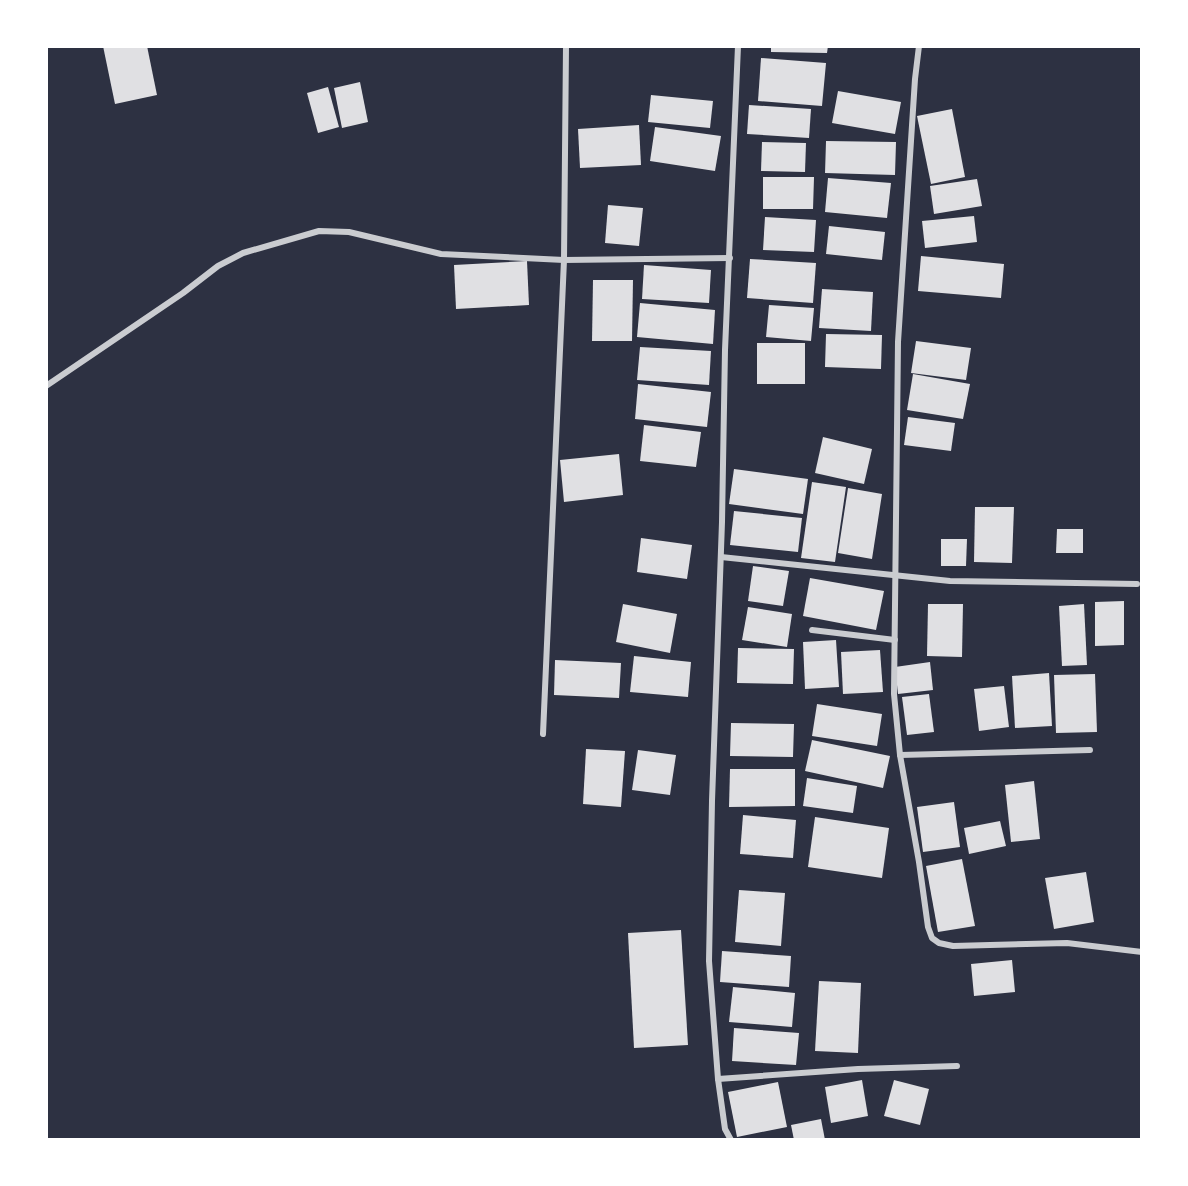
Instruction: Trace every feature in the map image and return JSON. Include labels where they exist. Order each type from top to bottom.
[{"type":"street","points":[[543,734],[564,260],[566,46]]},
{"type":"street","points":[[730,1140],[725,1129],[718,1079],[709,961],[725,350],[738,46]]},
{"type":"street","points":[[919,46],[898,342],[894,693],[900,755],[928,927],[932,938],[939,943],[953,946],[1067,943],[1142,952]]},
{"type":"street","points":[[46,386],[174,300],[218,266],[243,254],[319,231],[349,232],[441,254],[564,260],[730,258]]},
{"type":"street","points":[[721,557],[950,581],[1137,584]]},
{"type":"street","points":[[812,630],[895,640]]},
{"type":"street","points":[[900,755],[1090,750]]},
{"type":"street","points":[[718,1079],[858,1069],[957,1066]]},
{"type":"building","points":[[103,46],[147,46],[157,95],[115,104]]},
{"type":"building","points":[[771,46],[828,46],[827,53],[771,52]]},
{"type":"building","points":[[761,58],[826,63],[822,106],[758,101]]},
{"type":"building","points":[[360,82],[368,122],[342,128],[334,88]]},
{"type":"building","points":[[328,87],[339,127],[318,133],[307,93]]},
{"type":"building","points":[[838,91],[901,102],[895,134],[832,123]]},
{"type":"building","points":[[651,95],[713,101],[710,128],[648,122]]},
{"type":"building","points":[[749,105],[811,109],[809,138],[747,134]]},
{"type":"building","points":[[952,109],[965,177],[931,184],[917,116]]},
{"type":"building","points":[[639,125],[641,165],[580,168],[578,129]]},
{"type":"building","points":[[655,127],[721,136],[715,171],[650,161]]},
{"type":"building","points":[[826,141],[896,142],[895,175],[825,173]]},
{"type":"building","points":[[762,142],[806,143],[805,172],[761,171]]},
{"type":"building","points":[[763,177],[814,177],[813,209],[763,209]]},
{"type":"building","points":[[828,178],[891,183],[887,218],[825,212]]},
{"type":"building","points":[[977,179],[982,206],[934,214],[930,186]]},
{"type":"building","points":[[608,205],[643,208],[639,246],[605,243]]},
{"type":"building","points":[[974,216],[977,242],[925,248],[922,221]]},
{"type":"building","points":[[765,217],[816,220],[814,252],[763,250]]},
{"type":"building","points":[[829,226],[885,232],[882,260],[826,254]]},
{"type":"building","points":[[921,256],[1004,264],[1001,298],[918,291]]},
{"type":"building","points":[[750,259],[816,263],[813,303],[747,298]]},
{"type":"building","points":[[527,261],[529,305],[456,309],[454,265]]},
{"type":"building","points":[[644,265],[711,270],[709,303],[642,299]]},
{"type":"building","points":[[593,280],[633,280],[632,341],[592,341]]},
{"type":"building","points":[[822,289],[873,292],[871,331],[819,328]]},
{"type":"building","points":[[640,303],[715,310],[713,344],[637,337]]},
{"type":"building","points":[[769,305],[814,308],[811,341],[766,337]]},
{"type":"building","points":[[826,334],[882,335],[881,369],[825,367]]},
{"type":"building","points":[[916,341],[971,348],[966,380],[911,373]]},
{"type":"building","points":[[757,343],[805,343],[805,384],[757,384]]},
{"type":"building","points":[[640,347],[711,351],[709,385],[637,380]]},
{"type":"building","points":[[913,374],[970,384],[963,419],[907,410]]},
{"type":"building","points":[[638,384],[711,392],[707,427],[635,419]]},
{"type":"building","points":[[908,417],[955,423],[951,451],[904,445]]},
{"type":"building","points":[[644,425],[701,432],[696,467],[640,461]]},
{"type":"building","points":[[823,437],[872,449],[864,484],[815,473]]},
{"type":"building","points":[[619,454],[623,495],[564,502],[560,460]]},
{"type":"building","points":[[734,469],[808,479],[803,514],[729,504]]},
{"type":"building","points":[[812,482],[846,487],[835,562],[801,558]]},
{"type":"building","points":[[848,488],[882,494],[872,559],[838,553]]},
{"type":"building","points":[[975,507],[1014,507],[1012,563],[974,562]]},
{"type":"building","points":[[734,511],[802,518],[798,552],[730,545]]},
{"type":"building","points":[[1057,529],[1083,529],[1083,553],[1056,553]]},
{"type":"building","points":[[641,538],[692,545],[687,579],[637,572]]},
{"type":"building","points":[[941,539],[967,539],[966,566],[941,566]]},
{"type":"building","points":[[753,566],[789,571],[783,606],[748,601]]},
{"type":"building","points":[[810,578],[884,591],[876,630],[803,616]]},
{"type":"building","points":[[1124,601],[1124,645],[1095,646],[1095,602]]},
{"type":"building","points":[[623,604],[677,614],[670,653],[616,642]]},
{"type":"building","points":[[928,604],[963,604],[962,657],[927,656]]},
{"type":"building","points":[[1084,604],[1087,665],[1062,666],[1059,606]]},
{"type":"building","points":[[748,607],[792,614],[787,647],[742,640]]},
{"type":"building","points":[[836,640],[839,687],[805,689],[803,642]]},
{"type":"building","points":[[738,648],[794,649],[793,684],[737,683]]},
{"type":"building","points":[[880,650],[883,692],[843,694],[841,652]]},
{"type":"building","points":[[634,656],[691,662],[688,697],[630,692]]},
{"type":"building","points":[[555,660],[621,663],[619,698],[554,695]]},
{"type":"building","points":[[930,662],[933,690],[898,694],[895,667]]},
{"type":"building","points":[[1049,673],[1052,726],[1015,728],[1012,676]]},
{"type":"building","points":[[1095,674],[1097,732],[1056,733],[1054,675]]},
{"type":"building","points":[[1004,686],[1009,727],[979,731],[974,689]]},
{"type":"building","points":[[929,694],[934,732],[907,735],[902,697]]},
{"type":"building","points":[[817,704],[882,714],[877,746],[812,736]]},
{"type":"building","points":[[731,723],[794,724],[793,757],[730,756]]},
{"type":"building","points":[[812,740],[890,756],[883,788],[805,771]]},
{"type":"building","points":[[586,749],[625,751],[621,807],[583,804]]},
{"type":"building","points":[[638,750],[676,755],[670,795],[632,790]]},
{"type":"building","points":[[730,769],[795,769],[795,806],[729,807]]},
{"type":"building","points":[[807,778],[857,786],[853,813],[803,806]]},
{"type":"building","points":[[1034,781],[1040,839],[1011,842],[1005,785]]},
{"type":"building","points":[[954,802],[960,847],[923,852],[917,807]]},
{"type":"building","points":[[743,815],[796,820],[793,858],[740,854]]},
{"type":"building","points":[[815,817],[889,828],[882,878],[808,867]]},
{"type":"building","points":[[1000,821],[1006,846],[969,854],[964,828]]},
{"type":"building","points":[[962,859],[975,926],[938,932],[926,866]]},
{"type":"building","points":[[1086,872],[1094,922],[1054,929],[1045,878]]},
{"type":"building","points":[[739,890],[785,893],[781,946],[735,942]]},
{"type":"building","points":[[681,930],[688,1045],[634,1048],[628,933]]},
{"type":"building","points":[[722,951],[791,956],[789,987],[720,982]]},
{"type":"building","points":[[1012,960],[1015,992],[974,996],[971,964]]},
{"type":"building","points":[[819,981],[861,983],[858,1053],[815,1051]]},
{"type":"building","points":[[733,987],[795,993],[792,1027],[729,1022]]},
{"type":"building","points":[[734,1028],[799,1033],[796,1065],[732,1061]]},
{"type":"building","points":[[862,1080],[868,1116],[831,1123],[825,1087]]},
{"type":"building","points":[[894,1080],[929,1089],[920,1125],[884,1116]]},
{"type":"building","points":[[778,1082],[787,1127],[737,1137],[728,1092]]},
{"type":"building","points":[[821,1119],[825,1140],[794,1140],[791,1125]]}]
